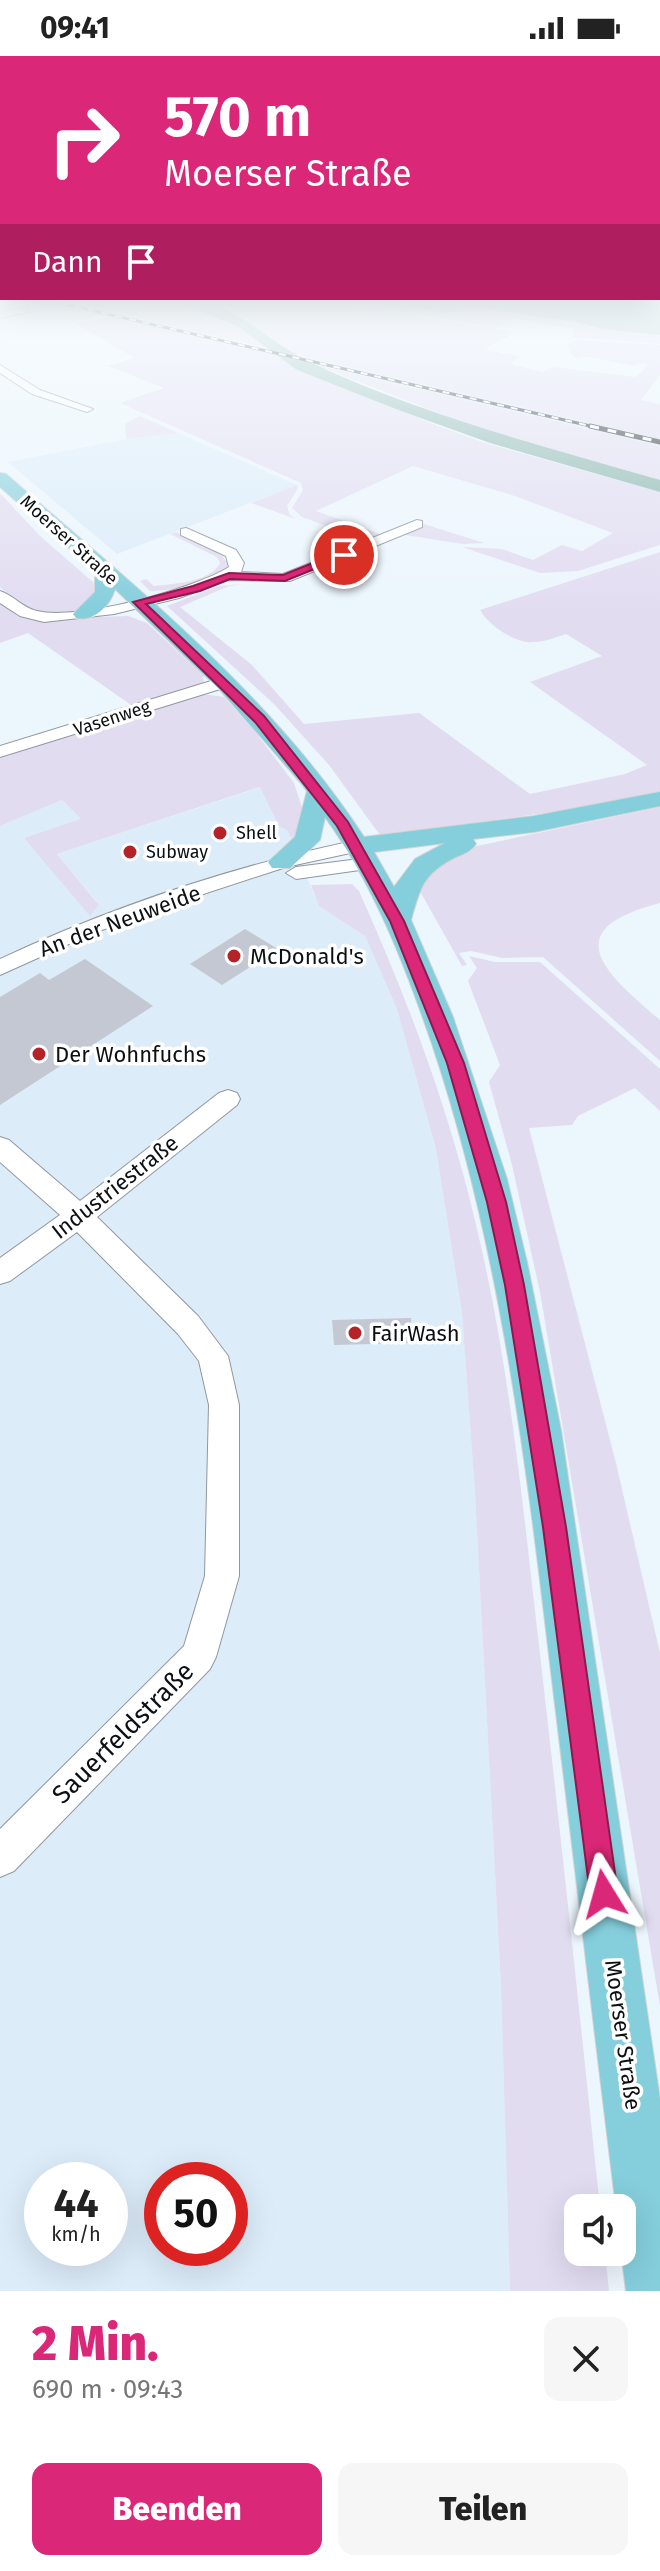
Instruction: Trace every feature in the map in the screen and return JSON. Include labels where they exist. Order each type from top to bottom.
[{"type":"main road","name":"Moerser Straße","points":[[0,478],[224,682],[260,719],[318,793],[362,855],[397,921],[430,997],[465,1092],[496,1202],[514,1285],[555,1527],[657,2291]]},
{"type":"main road","points":[[83,614],[104,598],[108,587],[104,572]]},
{"type":"main road","points":[[281,862],[307,840],[318,793]]},
{"type":"main road","points":[[362,855],[660,799]]},
{"type":"main road","points":[[397,921],[410,875],[425,861],[463,844],[534,824]]},
{"type":"main road","points":[[362,855],[463,844]]},
{"type":"street","points":[[73,404],[87,409]]},
{"type":"street","name":"Moerser Straße","points":[[0,595],[11,605],[31,615],[63,617],[83,614],[197,589],[229,576],[285,578],[417,524]]},
{"type":"street","points":[[186,532],[231,553],[237,563],[229,576]]},
{"type":"street","name":"Vasenweg","points":[[0,752],[224,682]]},
{"type":"street","name":"An der Neuweide","points":[[0,968],[83,929],[281,862],[362,855]]},
{"type":"street","name":"An der Neuweide","points":[[241,878],[362,855]]},
{"type":"street","name":"Industriestraße","points":[[0,1273],[79,1216],[228,1099]]},
{"type":"street","name":"Sauerfeldstraße","points":[[0,1147],[79,1216],[188,1325],[213,1356],[224,1405],[222,1576],[198,1657],[0,1857]]},
{"type":"shaded area","points":[[123,404],[384,404],[482,442],[660,492],[660,545],[578,571],[540,573],[462,547],[502,549],[533,560],[562,545],[582,551],[613,533],[515,496],[413,466],[316,511],[383,535],[368,541],[302,517],[292,508],[303,490],[301,483]]},
{"type":"shaded area","points":[[417,404],[483,404],[660,446],[660,481],[467,424]]},
{"type":"shaded area","points":[[483,404],[510,404],[660,439],[660,446]]},
{"type":"shaded area","points":[[510,404],[660,404],[660,439]]},
{"type":"shaded area","points":[[140,416],[178,433],[126,439],[125,424]]},
{"type":"shaded area","points":[[178,433],[297,485],[117,554],[8,462],[126,439]]},
{"type":"shaded area","points":[[297,485],[287,506],[290,515],[296,519],[251,503]]},
{"type":"shaded area","points":[[0,493],[40,536],[101,589],[86,608],[72,612],[39,612],[20,603],[0,587]]},
{"type":"shaded area","points":[[424,524],[484,543],[463,544],[399,534]]},
{"type":"shaded area","points":[[176,532],[219,552],[229,565],[215,577],[204,581],[181,588],[150,591],[140,581],[146,579],[154,586],[191,581],[209,574],[220,563],[217,557],[170,534]]},
{"type":"shaded area","points":[[660,552],[660,791],[606,804],[391,835],[380,835],[329,765],[275,705],[167,606],[219,586],[244,584],[229,586],[180,607],[252,665],[304,724],[419,713],[530,794],[625,774],[647,765],[530,682],[602,656],[566,634],[538,642],[511,637],[480,610]]},
{"type":"shaded area","points":[[0,602],[39,619],[128,616],[147,623],[203,675],[204,683],[200,689],[134,707],[28,633],[0,643]]},
{"type":"shaded area","points":[[203,694],[224,697],[294,783],[306,820],[303,832],[292,841],[287,830],[279,826],[260,787],[57,854],[99,905],[90,916],[24,838],[81,819],[62,800],[0,826],[0,758]]},
{"type":"shaded area","points":[[261,787],[287,830],[319,906],[365,936],[397,1009],[436,1149],[462,1313],[475,1493],[501,1987],[510,2291],[0,2291],[0,826],[62,800],[82,820],[24,838],[99,904],[57,854]]},
{"type":"shaded area","points":[[660,807],[660,903],[628,914],[608,926],[599,939],[600,954],[608,969],[660,1020],[660,1061],[543,957],[502,958],[471,951],[459,953],[467,965],[462,966],[416,884],[458,850]]},
{"type":"shaded area","points":[[352,884],[359,891],[394,973],[441,1099],[466,1185],[489,1283],[529,1554],[599,2194],[564,2194],[564,2266],[606,2266],[609,2291],[510,2291],[501,1987],[475,1493],[462,1313],[436,1149],[397,1009],[365,936],[319,906],[311,885]]},
{"type":"shaded area","points":[[469,956],[495,962],[540,962],[660,1069],[660,1111],[635,1088],[578,1116],[572,1125],[529,1128],[616,1463],[660,1653],[660,2006],[540,1292],[512,1165],[489,1082],[500,1065],[468,981],[477,968]]},
{"type":"building","name":"McDonald's","points":[[245,929],[278,949],[222,985],[190,964]]},
{"type":"building","name":"Der Wohnfuchs","points":[[85,959],[153,1006],[0,1105],[0,997],[40,973],[49,980]]},
{"type":"building","name":"FairWash","points":[[411,1318],[413,1343],[334,1345],[332,1320]]},
{"type":"waterway","points":[[400,404],[497,439],[660,486]]},
{"type":"railway","points":[[497,404],[599,428]]},
{"type":"railway","points":[[590,426],[660,442]]},
{"type":"place","name":"Shell","points":[[220,833]]},
{"type":"place","name":"Subway","points":[[130,852]]},
{"type":"place","name":"McDonald's","points":[[234,956]]},
{"type":"place","name":"Der Wohnfuchs","points":[[39,1054]]},
{"type":"place","name":"FairWash","points":[[355,1333]]},
{"type":"route","points":[[344,555],[285,578],[273,580],[229,576],[197,589],[138,602],[260,719],[343,825],[397,921],[455,1063],[479,1138],[514,1285],[555,1527],[604,1894]]}]
